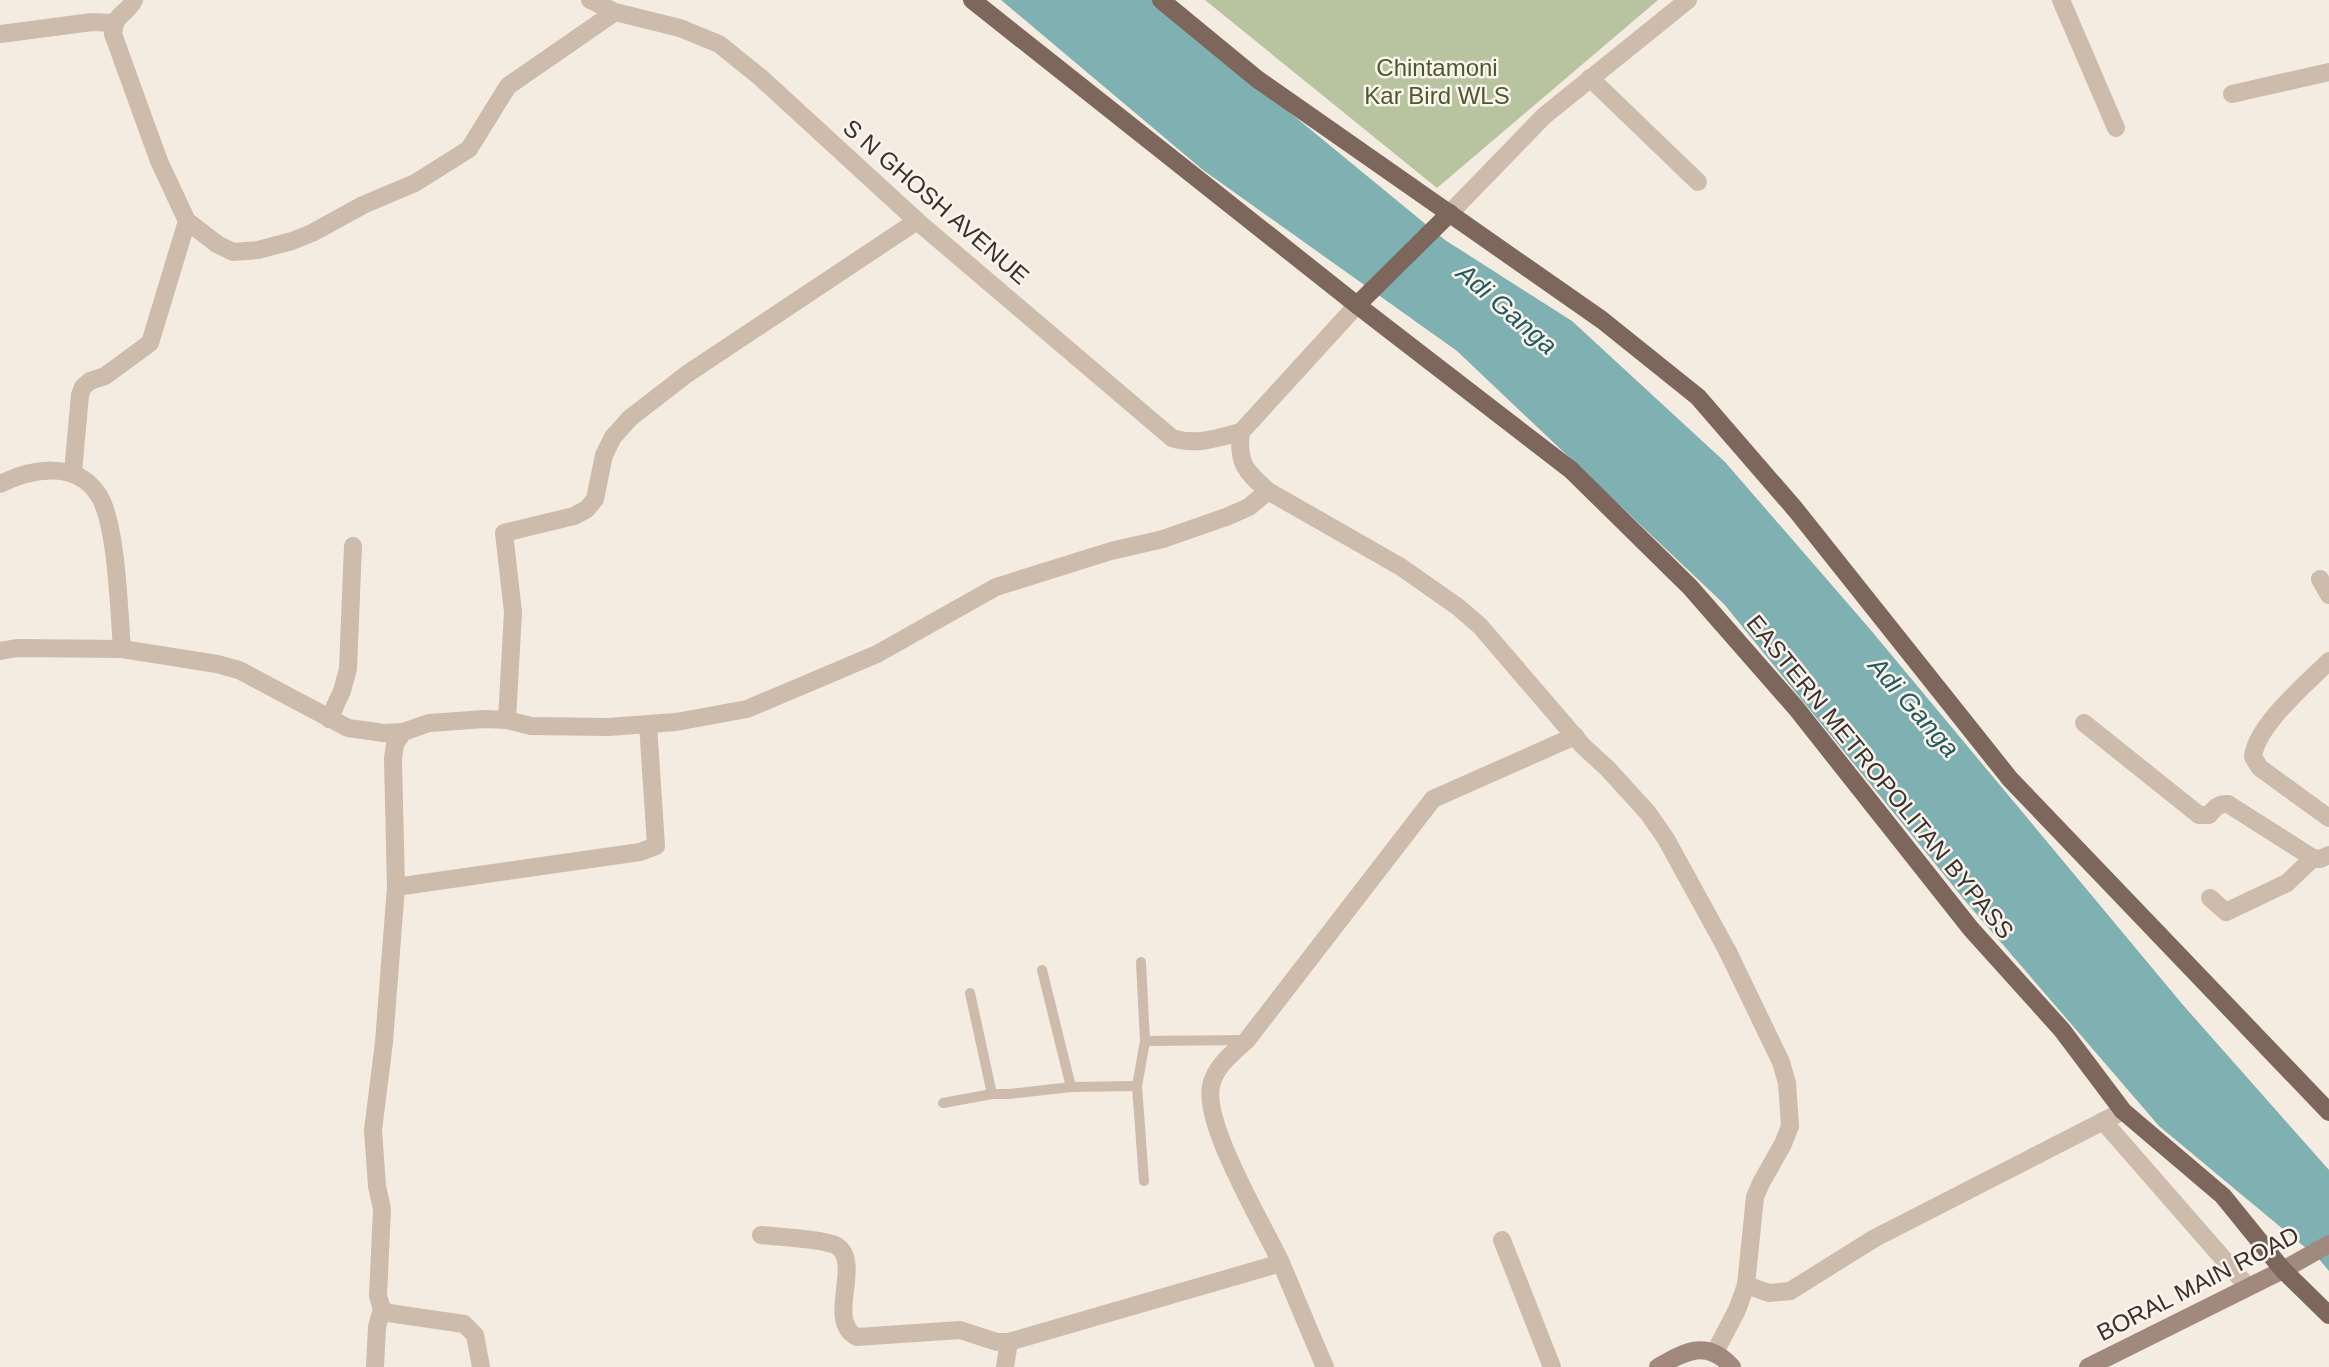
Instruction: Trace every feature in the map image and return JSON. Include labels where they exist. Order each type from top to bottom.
[{"type":"main road","name":"EASTERN METROPOLITAN BYPASS","points":[[972,0],[1357,305],[1571,470],[1690,587],[1796,708],[1971,929],[2062,1030],[2123,1111],[2223,1196],[2283,1269],[2329,1315]]},
{"type":"main road","points":[[1161,0],[1257,79],[1602,320],[1698,397],[1795,509],[2010,779],[2329,1112]]},
{"type":"main road","points":[[1357,305],[1450,213]]},
{"type":"main road","name":"BORAL MAIN ROAD","points":[[2088,1367],[2329,1244]]},
{"type":"main road","points":[[1658,1367],[1684,1352],[1702,1350],[1716,1352],[1732,1367]]},
{"type":"street","points":[[134,0],[113,23],[113,34],[156,154],[187,221],[217,244],[233,252],[258,250],[292,241],[363,205],[415,183],[469,149],[508,86],[615,12]]},
{"type":"street","name":"S N GHOSH AVENUE","points":[[590,0],[615,12],[680,28],[719,44],[760,77],[917,221],[1172,438],[1196,443],[1241,432]]},
{"type":"street","points":[[1450,213],[1544,116],[1688,0]]},
{"type":"street","points":[[2061,0],[2116,128]]},
{"type":"street","points":[[0,34],[92,22],[113,23]]},
{"type":"street","points":[[2232,94],[2329,72]]},
{"type":"street","points":[[1590,78],[1698,181]]},
{"type":"street","points":[[73,472],[83,387],[90,381],[105,376],[150,343],[187,221]]},
{"type":"street","points":[[506,720],[513,612],[504,533],[574,516],[587,509],[596,499],[604,455],[613,437],[630,418],[687,374],[917,221]]},
{"type":"street","points":[[1357,305],[1241,432],[1241,461],[1251,477],[1268,491],[1401,567],[1458,607],[1498,645],[1574,736],[1648,813],[1666,839],[1727,950],[1781,1062],[1787,1083],[1790,1126],[1755,1198],[1745,1285],[1737,1310],[1716,1352]]},
{"type":"street","points":[[0,484],[19,475],[48,470],[73,472],[87,481],[98,493],[104,506],[114,562],[122,649]]},
{"type":"street","points":[[0,650],[122,649],[239,670],[329,719],[348,728],[364,731],[402,732],[429,723],[452,720],[506,720],[531,726],[570,728],[676,722],[747,709],[877,654],[996,587],[1111,551],[1163,539],[1226,517],[1249,507],[1268,491]]},
{"type":"street","points":[[329,719],[342,691],[348,669],[353,546]]},
{"type":"street","points":[[2329,661],[2266,726],[2254,745],[2253,757],[2260,768],[2329,818]]},
{"type":"street","points":[[2084,723],[2199,815],[2209,815],[2222,803],[2228,804],[2321,856],[2287,883],[2226,912],[2210,898]]},
{"type":"street","points":[[396,887],[640,852],[656,846],[648,724]]},
{"type":"street","points":[[375,1367],[377,1327],[382,1309],[379,1296],[379,1253],[382,1209],[377,1186],[373,1130],[384,1042],[396,887],[393,760],[395,744],[402,732]]},
{"type":"street","points":[[1325,1367],[1281,1263],[1218,1134],[1211,1111],[1211,1086],[1222,1063],[1247,1040],[1433,799],[1574,736]]},
{"type":"street","points":[[1745,1285],[1769,1293],[1790,1291],[1875,1238],[2123,1111]]},
{"type":"street","points":[[2103,1122],[2248,1287]]},
{"type":"street","points":[[761,1235],[828,1243],[840,1249],[845,1257],[846,1268],[845,1325],[850,1333],[857,1337],[960,1330],[997,1342],[1009,1342],[1281,1263]]},
{"type":"street","points":[[1502,1240],[1552,1367]]},
{"type":"street","points":[[382,1309],[464,1324],[475,1335],[481,1367]]},
{"type":"street","points":[[1004,1367],[1009,1342]]},
{"type":"lane","points":[[1141,962],[1145,1041],[1137,1086],[1144,1181]]},
{"type":"lane","points":[[1042,970],[1072,1087]]},
{"type":"lane","points":[[970,993],[992,1094]]},
{"type":"lane","points":[[1145,1041],[1247,1040]]},
{"type":"lane","points":[[943,1103],[992,1094],[1072,1087],[1137,1086]]},
{"type":"green space","name":"Chintamoni Kar Bird WLS","points":[[1205,0],[1658,0],[1437,188]]},
{"type":"water","name":"Adi Ganga","points":[[1001,0],[1153,0],[1445,240],[1572,321],[1725,462],[1869,628],[2183,1005],[2329,1170],[2329,1271],[2319,1259],[2159,1126],[1967,903],[1724,604],[1457,351],[1203,170]]}]
